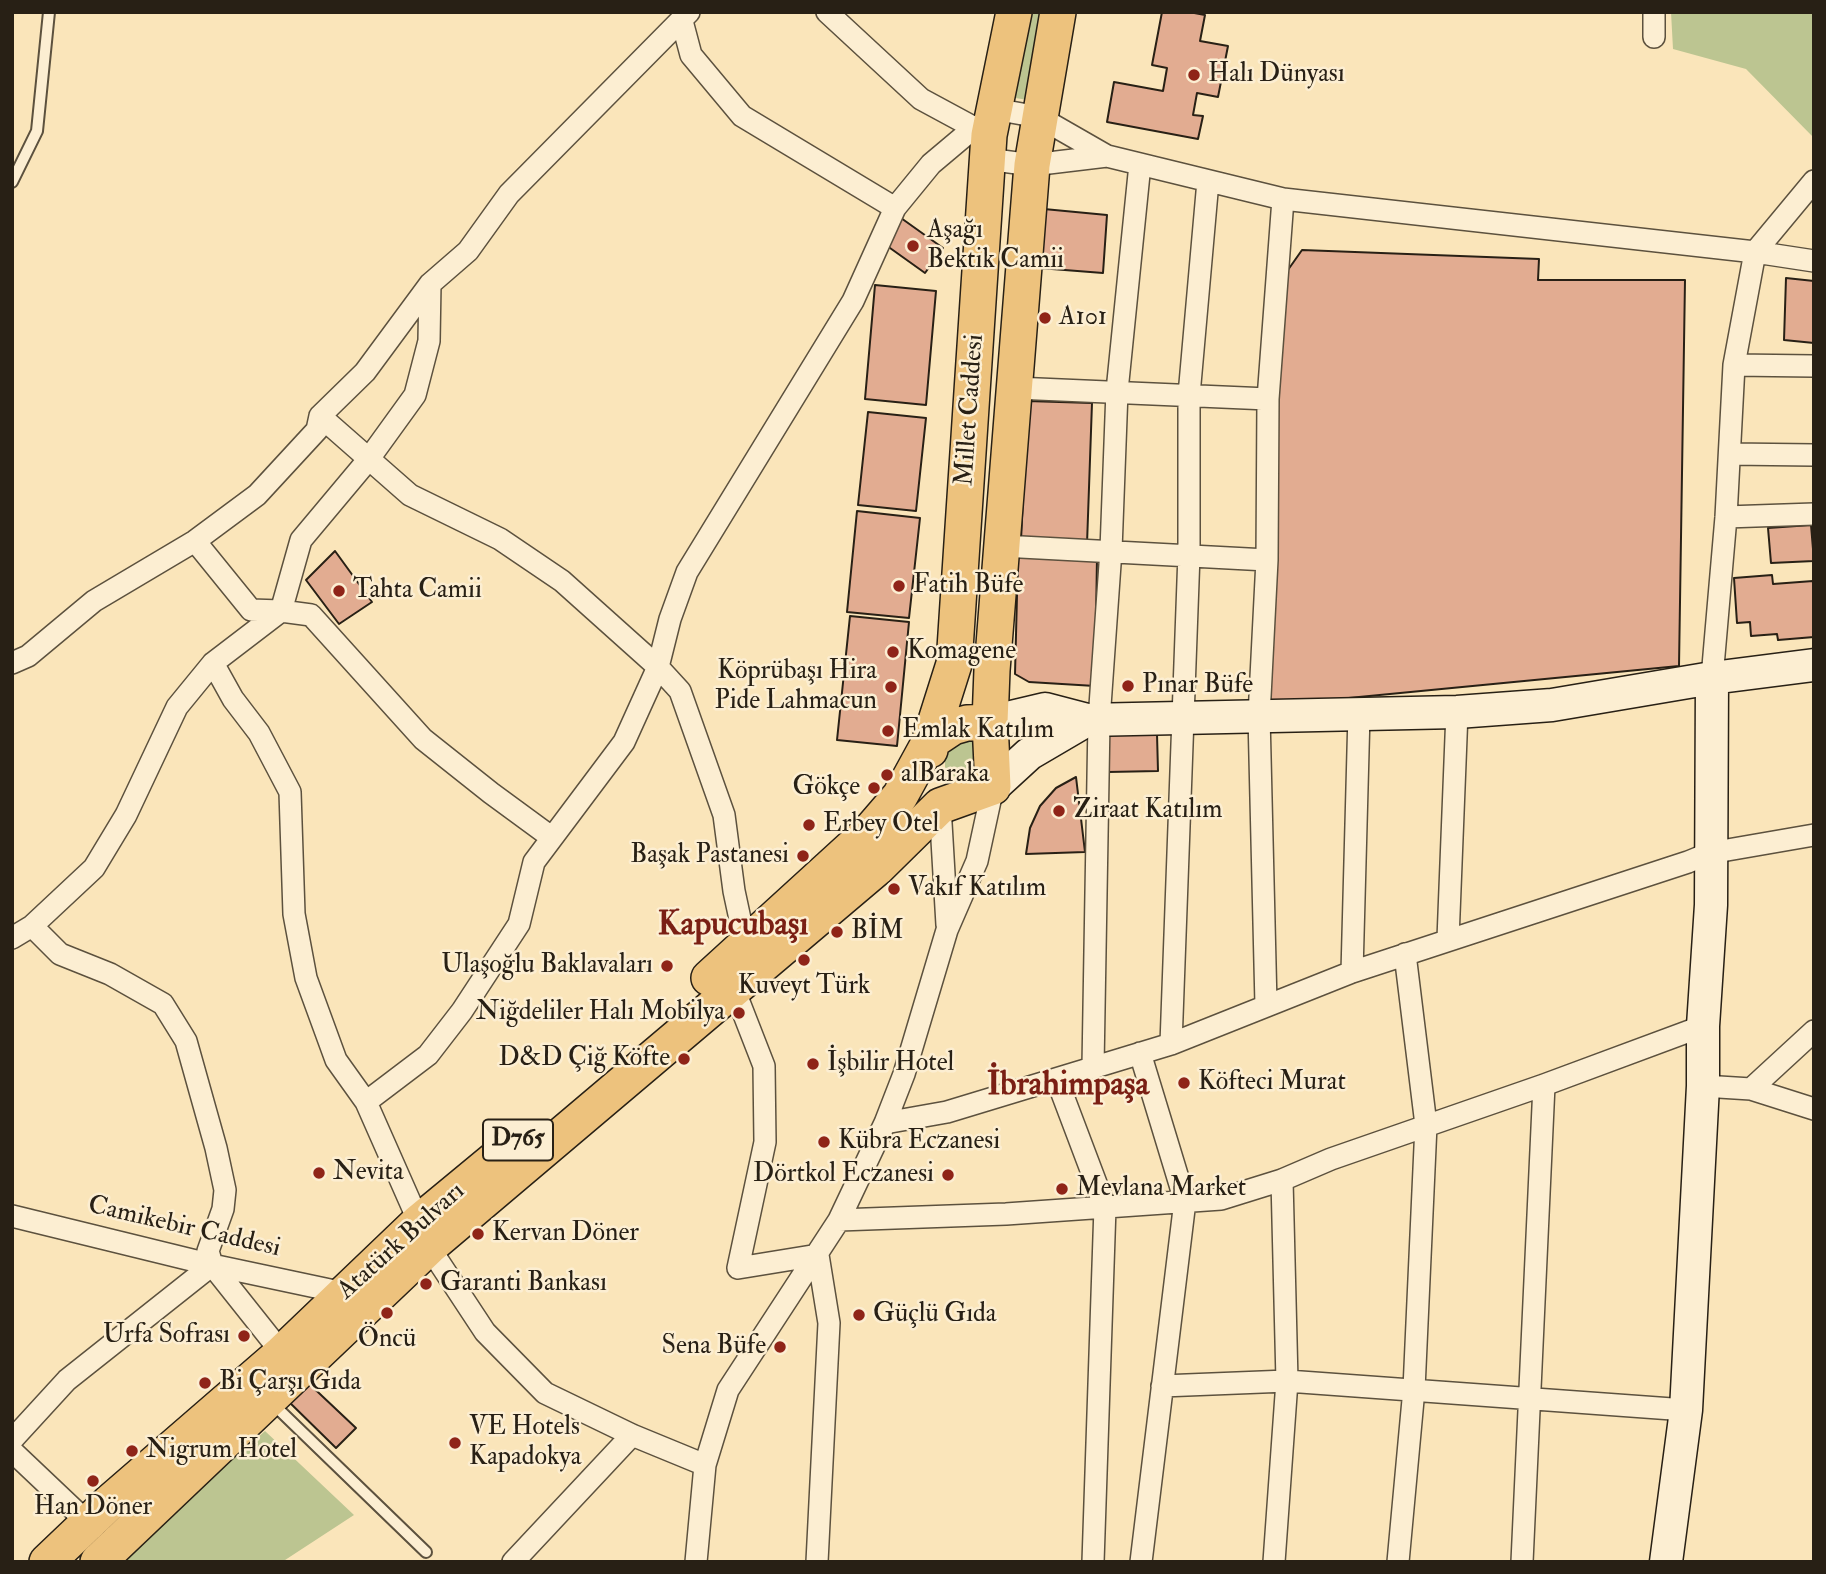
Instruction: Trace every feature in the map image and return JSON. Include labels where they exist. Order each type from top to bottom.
[{"type":"main road","name":"Millet Caddesi","points":[[940,806],[929,743],[954,664],[986,133],[1014,12]]},
{"type":"main road","name":"Millet Caddesi","points":[[993,787],[990,722],[992,670],[1032,165],[1058,12]]},
{"type":"main road","points":[[929,743],[953,727],[990,722]]},
{"type":"main road","name":"Atatürk Bulvarı","points":[[109,1555],[268,1399],[424,1234],[575,1093],[746,947],[869,832],[900,796],[929,743]]},
{"type":"main road","points":[[940,806],[993,787]]},
{"type":"main road","name":"Atatürk Bulvarı","points":[[47,1562],[282,1353],[344,1293],[424,1234],[734,989],[877,868],[940,806]]},
{"type":"main road","points":[[88,1523],[109,1555]]},
{"type":"street","points":[[827,12],[921,99],[986,133],[1032,165],[1107,156]]},
{"type":"street","points":[[1654,12],[1654,37]]},
{"type":"street","points":[[685,17],[691,55],[742,116],[895,208]]},
{"type":"street","points":[[12,663],[28,656],[93,601],[195,541],[257,495],[317,430],[320,415],[365,372],[430,284],[468,251],[509,194],[685,17]]},
{"type":"street","points":[[366,1101],[428,1055],[462,1011],[519,923],[534,862],[624,742],[658,667],[670,618],[687,572],[853,302],[895,208],[931,164],[986,133],[1039,117],[1107,156],[1283,199],[1814,261]]},
{"type":"street","points":[[1093,1066],[1093,720],[1111,550],[1117,391],[1140,164]]},
{"type":"street","points":[[1171,1044],[1189,554],[1189,395],[1208,181]]},
{"type":"street","points":[[1665,1562],[1686,1410],[1711,905],[1712,678],[1727,517],[1734,365],[1755,252],[1814,181]]},
{"type":"street","points":[[1266,1005],[1259,716],[1268,560],[1268,400],[1283,199]]},
{"type":"street","points":[[12,938],[32,926],[94,868],[126,815],[177,707],[213,663],[281,611],[300,540],[368,460],[415,396],[429,341],[430,284]]},
{"type":"street","points":[[1734,365],[1814,366]]},
{"type":"street","points":[[1014,388],[1268,400]]},
{"type":"street","points":[[320,415],[410,495],[500,539],[562,582],[658,667],[680,691],[724,816],[734,891],[746,947]]},
{"type":"street","points":[[1730,454],[1814,455]]},
{"type":"street","points":[[1727,517],[1814,514]]},
{"type":"street","points":[[195,541],[251,610],[311,615],[423,739],[551,837]]},
{"type":"street","points":[[1002,545],[1268,560]]},
{"type":"street","points":[[213,663],[233,699],[259,733],[290,792],[294,914],[306,978],[336,1060],[366,1101],[424,1234],[485,1332],[545,1393],[632,1436],[705,1465]]},
{"type":"street","points":[[990,722],[1045,709],[1093,720],[1457,712],[1552,705],[1712,678],[1814,665]]},
{"type":"street","points":[[1448,939],[1457,712]]},
{"type":"street","points":[[1352,972],[1359,714]]},
{"type":"street","points":[[696,1562],[705,1465],[728,1390],[839,1220],[885,1123],[904,1074],[947,930],[976,861],[993,787],[1029,754],[1093,720]]},
{"type":"street","points":[[940,806],[947,930]]},
{"type":"street","points":[[885,1123],[947,1112],[1171,1044],[1352,972],[1710,853],[1814,835]]},
{"type":"street","points":[[32,926],[60,954],[110,974],[163,1004],[186,1041],[216,1147],[225,1190],[223,1209],[208,1251],[212,1265],[282,1353]]},
{"type":"street","points":[[1398,1562],[1415,1389],[1426,1125],[1405,954]]},
{"type":"street","points":[[734,989],[764,1066],[765,1142],[738,1268],[818,1255]]},
{"type":"street","points":[[839,1220],[1006,1214],[1221,1199],[1282,1180],[1331,1159],[1545,1085],[1703,1026]]},
{"type":"street","points":[[1751,1089],[1814,1031]]},
{"type":"street","points":[[1140,1053],[1185,1201],[1141,1562]]},
{"type":"street","points":[[1057,1080],[1105,1207],[1093,1562]]},
{"type":"street","points":[[1522,1562],[1545,1085]]},
{"type":"street","points":[[1703,1086],[1751,1089],[1814,1109]]},
{"type":"street","points":[[1274,1562],[1287,1381],[1282,1180]]},
{"type":"street","name":"Camikebir Caddesi","points":[[12,1216],[212,1265],[344,1293]]},
{"type":"street","points":[[817,1562],[829,1323],[818,1255]]},
{"type":"street","points":[[12,1440],[67,1380],[212,1265]]},
{"type":"street","points":[[1162,1386],[1287,1381],[1686,1410]]},
{"type":"street","points":[[513,1562],[632,1436]]},
{"type":"street","points":[[12,1451],[88,1523]]},
{"type":"lane","points":[[12,182],[37,131],[49,12]]},
{"type":"lane","points":[[268,1399],[426,1552]]},
{"type":"green space","points":[[1026,12],[1044,12],[1028,100],[1009,97]]},
{"type":"green space","points":[[1671,12],[1814,12],[1814,138],[1746,69],[1673,49]]},
{"type":"green space","points":[[976,740],[983,772],[967,778],[953,776],[945,767],[945,752],[954,741]]},
{"type":"green space","points":[[265,1431],[354,1515],[282,1562],[117,1562]]},
{"type":"building","name":"Halı Dünyası","points":[[1162,12],[1205,15],[1200,41],[1228,46],[1218,97],[1197,93],[1193,115],[1203,116],[1198,139],[1107,122],[1114,82],[1163,91],[1167,68],[1152,65]]},
{"type":"building","points":[[1044,209],[1107,215],[1103,273],[1039,268]]},
{"type":"building","name":"Aşağı Bektik Camii","points":[[901,218],[943,248],[925,273],[883,243]]},
{"type":"building","points":[[1302,250],[1539,259],[1538,280],[1685,280],[1679,666],[1266,706],[1283,277]]},
{"type":"building","points":[[1786,278],[1814,281],[1814,343],[1784,340]]},
{"type":"building","points":[[875,285],[936,291],[926,405],[865,399]]},
{"type":"building","points":[[1027,401],[1092,403],[1087,544],[1021,541]]},
{"type":"building","points":[[868,412],[926,418],[916,511],[858,505]]},
{"type":"building","points":[[857,511],[920,518],[909,618],[847,612]]},
{"type":"building","points":[[1811,525],[1814,561],[1771,563],[1768,528]]},
{"type":"building","name":"Tahta Camii","points":[[335,551],[372,602],[339,624],[306,580]]},
{"type":"building","points":[[1018,556],[1097,557],[1095,686],[1029,682],[1015,674]]},
{"type":"building","points":[[1772,575],[1773,584],[1813,581],[1814,637],[1778,640],[1777,634],[1751,636],[1750,622],[1737,623],[1734,578]]},
{"type":"building","points":[[850,616],[909,622],[897,746],[837,740]]},
{"type":"building","points":[[1108,734],[1157,734],[1158,771],[1108,772]]},
{"type":"building","name":"Ziraat Katılım","points":[[1076,777],[1085,852],[1026,854],[1030,828],[1040,806],[1056,788]]},
{"type":"building","points":[[303,1378],[356,1428],[336,1448],[284,1397]]},
{"type":"place","name":"Halı Dünyası","points":[[1194,75]]},
{"type":"place","name":"Aşağı Bektik Camii","points":[[913,246]]},
{"type":"place","name":"A101","points":[[1045,318]]},
{"type":"place","name":"Fatih Büfe","points":[[899,586]]},
{"type":"place","name":"Tahta Camii","points":[[339,591]]},
{"type":"place","name":"Komagene","points":[[893,652]]},
{"type":"place","name":"Pınar Büfe","points":[[1128,686]]},
{"type":"place","name":"Köprübaşı Hira Pide Lahmacun","points":[[891,687]]},
{"type":"place","name":"Emlak Katılım","points":[[888,731]]},
{"type":"place","name":"alBaraka","points":[[887,775]]},
{"type":"place","name":"Gökçe","points":[[874,788]]},
{"type":"place","name":"Ziraat Katılım","points":[[1059,811]]},
{"type":"place","name":"Erbey Otel","points":[[809,825]]},
{"type":"place","name":"Başak Pastanesi","points":[[803,856]]},
{"type":"place","name":"Vakıf Katılım","points":[[894,889]]},
{"type":"place","name":"BİM","points":[[837,932]]},
{"type":"place","name":"Kuveyt Türk","points":[[804,960]]},
{"type":"place","name":"Ulaşoğlu Baklavaları","points":[[667,966]]},
{"type":"place","name":"Niğdeliler Halı Mobilya","points":[[739,1013]]},
{"type":"place","name":"D&D Çiğ Köfte","points":[[684,1059]]},
{"type":"place","name":"İşbilir Hotel","points":[[813,1064]]},
{"type":"place","name":"Köfteci Murat","points":[[1184,1083]]},
{"type":"place","name":"Kübra Eczanesi","points":[[824,1142]]},
{"type":"place","name":"Nevita","points":[[319,1173]]},
{"type":"place","name":"Dörtkol Eczanesi","points":[[948,1175]]},
{"type":"place","name":"Mevlana Market","points":[[1062,1189]]},
{"type":"place","name":"Kervan Döner","points":[[478,1234]]},
{"type":"place","name":"Garanti Bankası","points":[[426,1284]]},
{"type":"place","name":"Öncü","points":[[387,1313]]},
{"type":"place","name":"Güçlü Gıda","points":[[859,1315]]},
{"type":"place","name":"Urfa Sofrası","points":[[244,1336]]},
{"type":"place","name":"Sena Büfe","points":[[780,1347]]},
{"type":"place","name":"Bi Çarşı Gıda","points":[[205,1383]]},
{"type":"place","name":"VE Hotels Kapadokya","points":[[455,1443]]},
{"type":"place","name":"Nigrum Hotel","points":[[132,1451]]},
{"type":"place","name":"Han Döner","points":[[93,1481]]},
{"type":"district","name":"Kapucubaşı","points":[[733,927]]},
{"type":"district","name":"İbrahimpaşa","points":[[1068,1087]]}]
